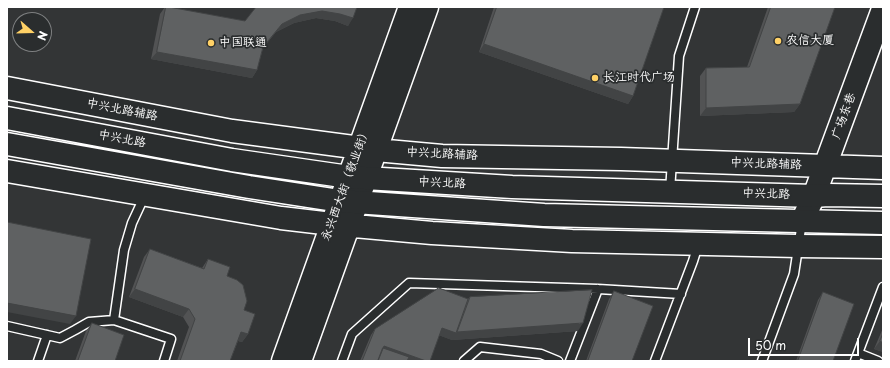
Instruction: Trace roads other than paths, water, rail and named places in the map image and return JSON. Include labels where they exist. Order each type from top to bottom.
[{"type":"main road","name":"永兴西大街（敬业街）","points":[[368,149],[410,7]]},
{"type":"main road","name":"永兴西大街（敬业街）","points":[[283,361],[340,225],[368,149],[427,7]]},
{"type":"main road","name":"广场东巷","points":[[802,221],[814,196],[883,10]]},
{"type":"main road","name":"中兴北路辅路","points":[[7,88],[232,131],[368,149],[442,156],[671,161],[883,168]]},
{"type":"main road","name":"中兴北路","points":[[7,118],[232,160],[357,178],[512,187],[814,196],[883,196]]},
{"type":"main road","name":"中兴北路","points":[[7,144],[241,185],[349,202],[544,215],[883,223]]},
{"type":"main road","points":[[7,171],[282,218],[432,233],[564,240],[883,247]]},
{"type":"main road","name":"永兴西大街（敬业街）","points":[[300,361],[340,225]]},
{"type":"lane","points":[[670,192],[679,56],[695,7]]},
{"type":"lane","points":[[114,320],[124,250],[132,223],[145,195]]},
{"type":"lane","points":[[762,361],[794,274],[802,221]]},
{"type":"lane","points":[[655,361],[681,294],[698,244]]},
{"type":"lane","points":[[342,361],[352,334],[409,283],[598,289],[681,294]]},
{"type":"lane","points":[[878,361],[857,357],[883,287]]},
{"type":"lane","points":[[570,361],[598,289]]},
{"type":"lane","points":[[7,326],[60,338],[89,322],[114,320],[171,339],[164,361]]},
{"type":"lane","points":[[38,361],[47,335]]},
{"type":"lane","points":[[464,361],[480,347],[542,354],[558,361]]},
{"type":"place","name":"农信大厦","points":[[778,41]]},
{"type":"place","name":"中国联通","points":[[211,43]]},
{"type":"place","name":"长江时代广场","points":[[595,78]]}]
